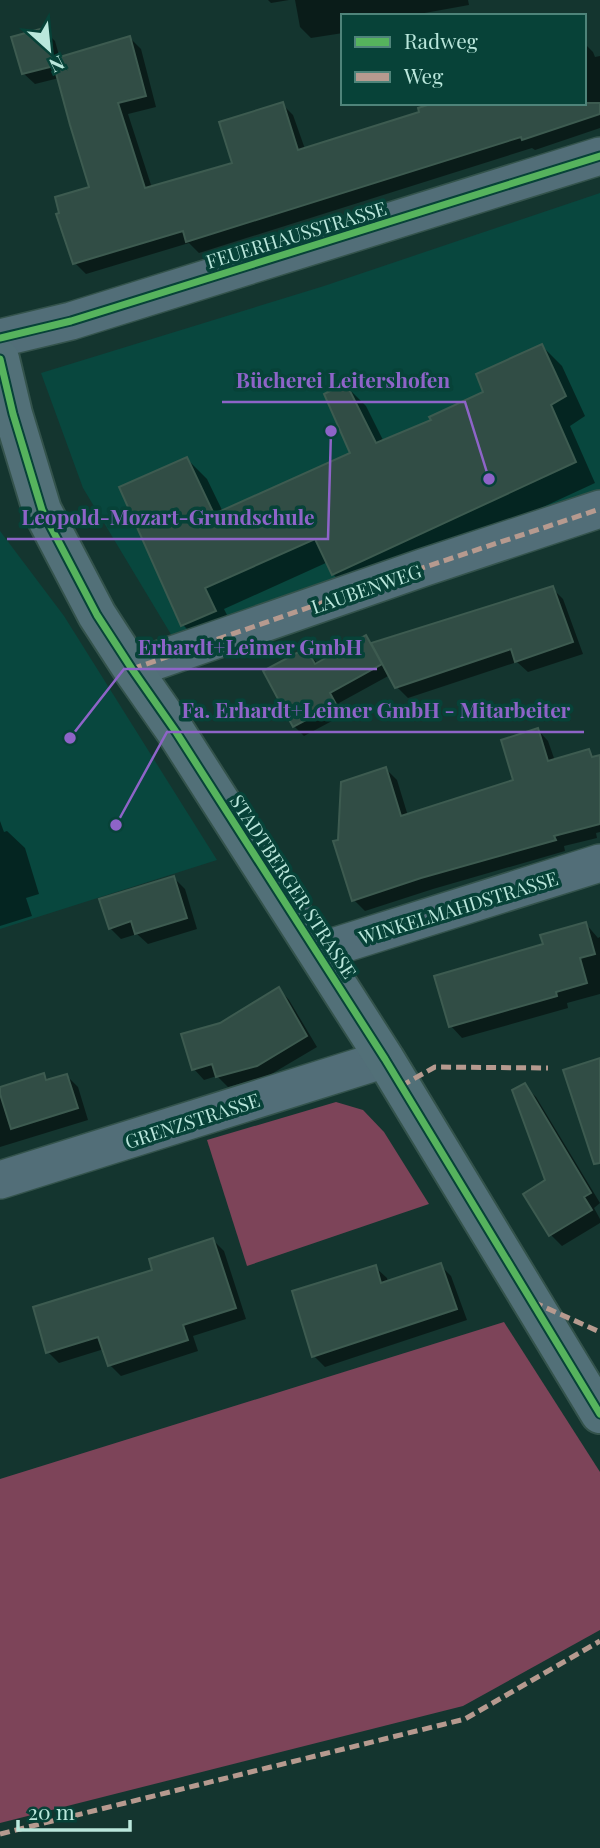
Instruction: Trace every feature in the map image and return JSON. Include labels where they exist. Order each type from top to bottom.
[{"type":"street","name":"FEUERHAUSSTRASSE","points":[[0,338],[71,321],[600,156]]},
{"type":"street","name":"STADTBERGER STRASSE","points":[[0,359],[13,414],[43,510],[97,615],[183,743],[385,1059],[600,1414]]},
{"type":"street","name":"LAUBENWEG","points":[[132,670],[422,568],[600,509]]},
{"type":"street","name":"WINKELMAHDSTRASSE","points":[[317,952],[600,863]]},
{"type":"street","name":"GRENZSTRASSE","points":[[0,1180],[385,1059]]},
{"type":"shaded area","points":[[600,193],[600,501],[175,641],[83,488],[41,373],[324,286]]},
{"type":"shaded area","points":[[0,531],[64,616],[217,860],[0,929]]},
{"type":"shaded area","points":[[336,1102],[363,1110],[384,1132],[429,1204],[247,1266],[207,1140]]},
{"type":"shaded area","points":[[504,1322],[600,1472],[600,1630],[463,1706],[0,1823],[0,1479]]},
{"type":"building","points":[[44,28],[53,59],[130,36],[146,96],[118,103],[145,188],[232,163],[219,122],[283,102],[298,150],[419,112],[418,108],[428,105],[600,103],[600,114],[186,242],[183,231],[73,264],[56,214],[59,213],[55,197],[89,187],[54,66],[22,74],[11,37]]},
{"type":"building","points":[[542,344],[566,396],[551,405],[576,462],[332,575],[315,539],[205,588],[216,611],[181,626],[119,487],[187,457],[214,514],[350,453],[324,394],[346,383],[376,443],[431,420],[429,417],[483,392],[476,374]]},
{"type":"building","points":[[553,586],[573,642],[515,662],[511,649],[395,688],[371,643]]},
{"type":"building","points":[[366,635],[382,664],[330,693],[336,704],[293,727],[263,671],[306,648],[315,664]]},
{"type":"building","points":[[538,728],[548,761],[589,749],[592,757],[600,755],[600,824],[554,836],[556,840],[421,878],[352,901],[333,841],[338,840],[341,782],[386,767],[401,816],[513,780],[501,740]]},
{"type":"building","points":[[174,876],[187,918],[135,934],[131,921],[109,929],[99,899]]},
{"type":"building","points":[[586,922],[595,954],[580,958],[587,983],[556,992],[557,996],[449,1027],[434,976],[543,944],[540,935]]},
{"type":"building","points":[[279,987],[307,1036],[257,1066],[216,1077],[212,1064],[192,1070],[181,1034],[220,1023]]},
{"type":"building","points":[[600,1058],[600,1163],[594,1164],[563,1070]]},
{"type":"building","points":[[44,1073],[46,1080],[67,1074],[78,1108],[11,1129],[0,1087]]},
{"type":"building","points":[[525,1083],[591,1193],[584,1197],[592,1210],[549,1236],[523,1194],[545,1180],[512,1090]]},
{"type":"building","points":[[213,1238],[236,1308],[183,1325],[188,1340],[108,1366],[98,1337],[46,1353],[33,1307],[152,1270],[149,1259]]},
{"type":"building","points":[[441,1263],[457,1309],[312,1357],[292,1291],[376,1265],[381,1283]]},
{"type":"marked path","points":[[132,669],[600,509]]},
{"type":"marked path","points":[[401,1086],[435,1067],[548,1068]]},
{"type":"marked path","points":[[533,1302],[600,1332]]},
{"type":"marked path","points":[[0,1834],[465,1719],[600,1641]]},
{"type":"cycle path","points":[[0,338],[71,321],[600,156]]},
{"type":"cycle path","points":[[0,359],[13,414],[42,510],[97,615],[176,732],[385,1059],[600,1414]]},
{"type":"place","name":"Leopold-Mozart-Grundschule","points":[[331,431]]},
{"type":"place","name":"Bücherei Leitershofen","points":[[489,479]]},
{"type":"place","name":"Erhardt+Leimer GmbH","points":[[70,738]]},
{"type":"place","name":"Fa. Erhardt+Leimer GmbH - Mitarbeiter","points":[[116,825]]}]
